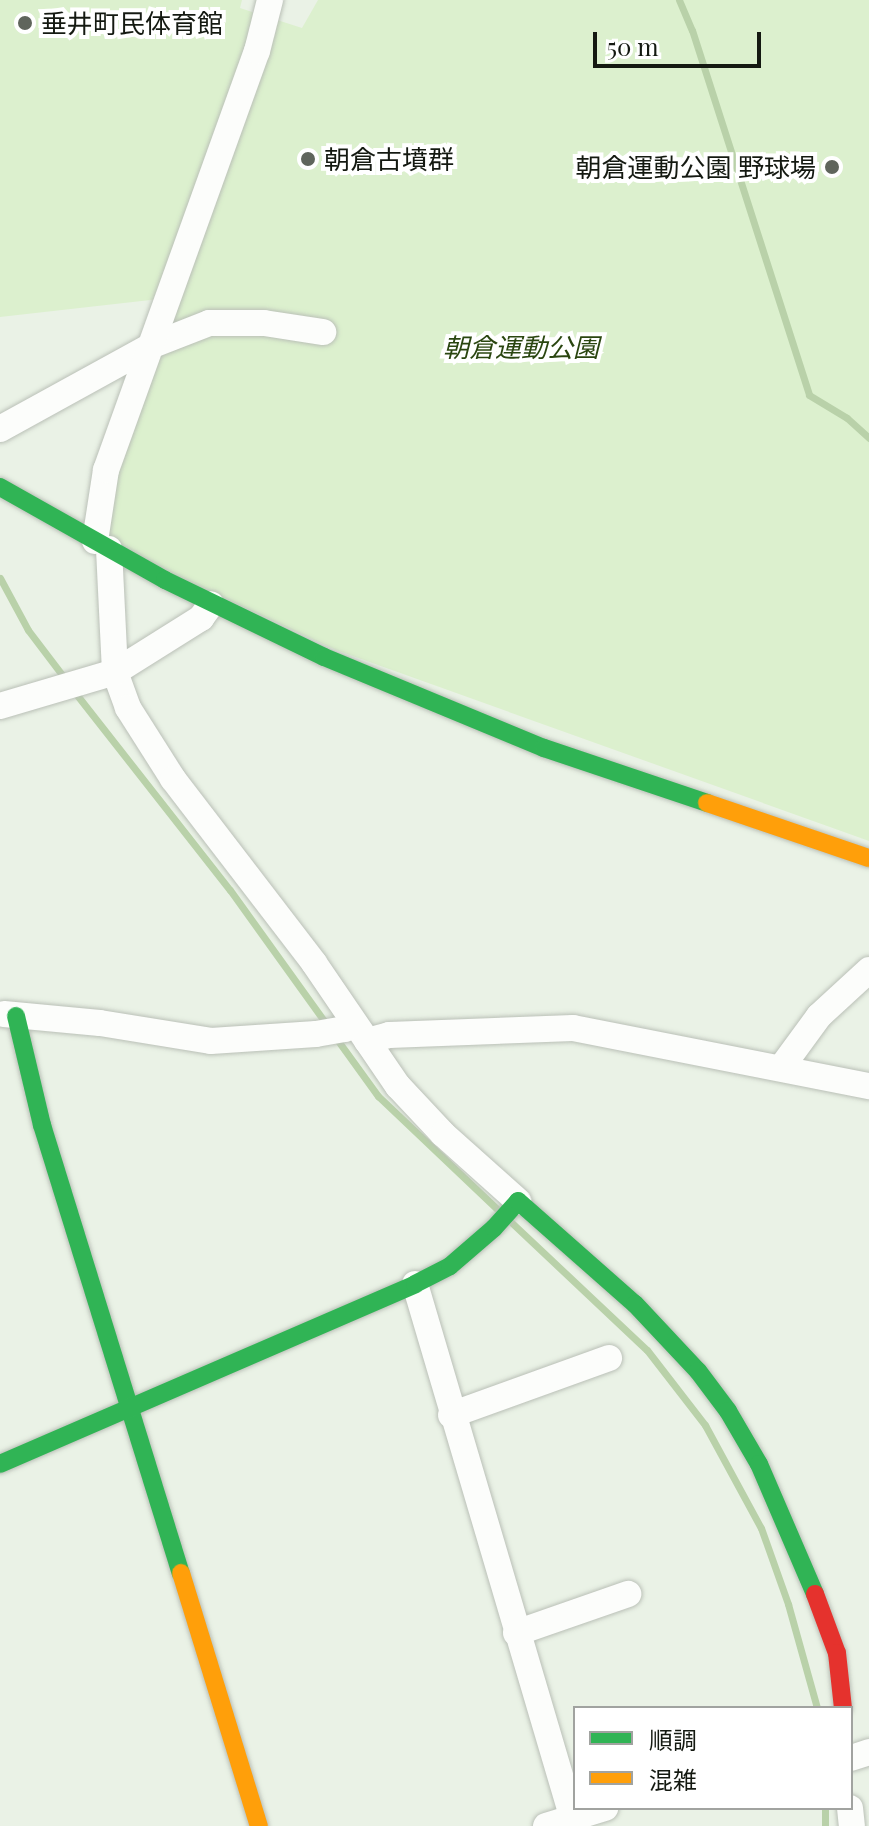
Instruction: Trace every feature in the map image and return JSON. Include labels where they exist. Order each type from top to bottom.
[{"type":"street","points":[[270,0],[257,51],[106,470],[102,545],[115,672],[128,708],[173,779],[314,963],[355,1030],[398,1086],[515,1204],[635,1304],[698,1371],[728,1411],[759,1464],[815,1594],[837,1653],[843,1706]]},
{"type":"street","points":[[0,429],[153,345],[209,323],[264,323],[323,332]]},
{"type":"street","points":[[0,487],[211,604],[324,657],[544,748],[869,858]]},
{"type":"street","points":[[0,706],[115,672],[201,618],[211,604]]},
{"type":"street","points":[[781,1068],[819,1016],[869,970]]},
{"type":"street","points":[[259,1826],[8,1015],[100,1023],[211,1041],[355,1030],[389,1035],[573,1028],[869,1086]]},
{"type":"street","points":[[0,1464],[415,1284],[450,1266],[494,1228],[515,1204]]},
{"type":"street","points":[[415,1284],[516,1633],[564,1823],[600,1810]]},
{"type":"street","points":[[451,1415],[609,1358]]},
{"type":"street","points":[[516,1633],[628,1594]]},
{"type":"green space","name":"朝倉運動公園","points":[[0,0],[242,0],[240,8],[302,28],[318,0],[869,0],[869,841],[336,650],[109,545],[101,502],[177,297],[0,317]]},
{"type":"waterway","points":[[679,0],[692,30],[809,395],[847,418],[869,438]]},
{"type":"waterway","points":[[0,578],[28,630],[66,680]]},
{"type":"waterway","points":[[73,690],[230,890],[327,1025]]},
{"type":"waterway","points":[[336,1038],[378,1096],[497,1209]]},
{"type":"waterway","points":[[512,1223],[647,1350],[705,1425],[761,1528],[788,1604],[816,1706]]},
{"type":"waterway","points":[[825,1810],[825,1826]]},
{"type":"traffic: fast","points":[[0,487],[165,580],[324,657],[544,748],[707,803]]},
{"type":"traffic: fast","points":[[16,1016],[42,1125],[181,1573]]},
{"type":"traffic: fast","points":[[0,1464],[415,1284],[450,1266],[494,1228],[518,1201],[635,1304],[698,1371],[728,1411],[759,1464],[815,1594]]},
{"type":"traffic: slow","points":[[707,803],[869,858]]},
{"type":"traffic: slow","points":[[181,1573],[259,1826]]},
{"type":"traffic: jam","points":[[815,1594],[837,1653],[843,1706]]},
{"type":"place","name":"垂井町民体育館","points":[[25,23]]},
{"type":"place","name":"朝倉古墳群","points":[[308,159]]},
{"type":"place","name":"朝倉運動公園 野球場","points":[[832,167]]}]
